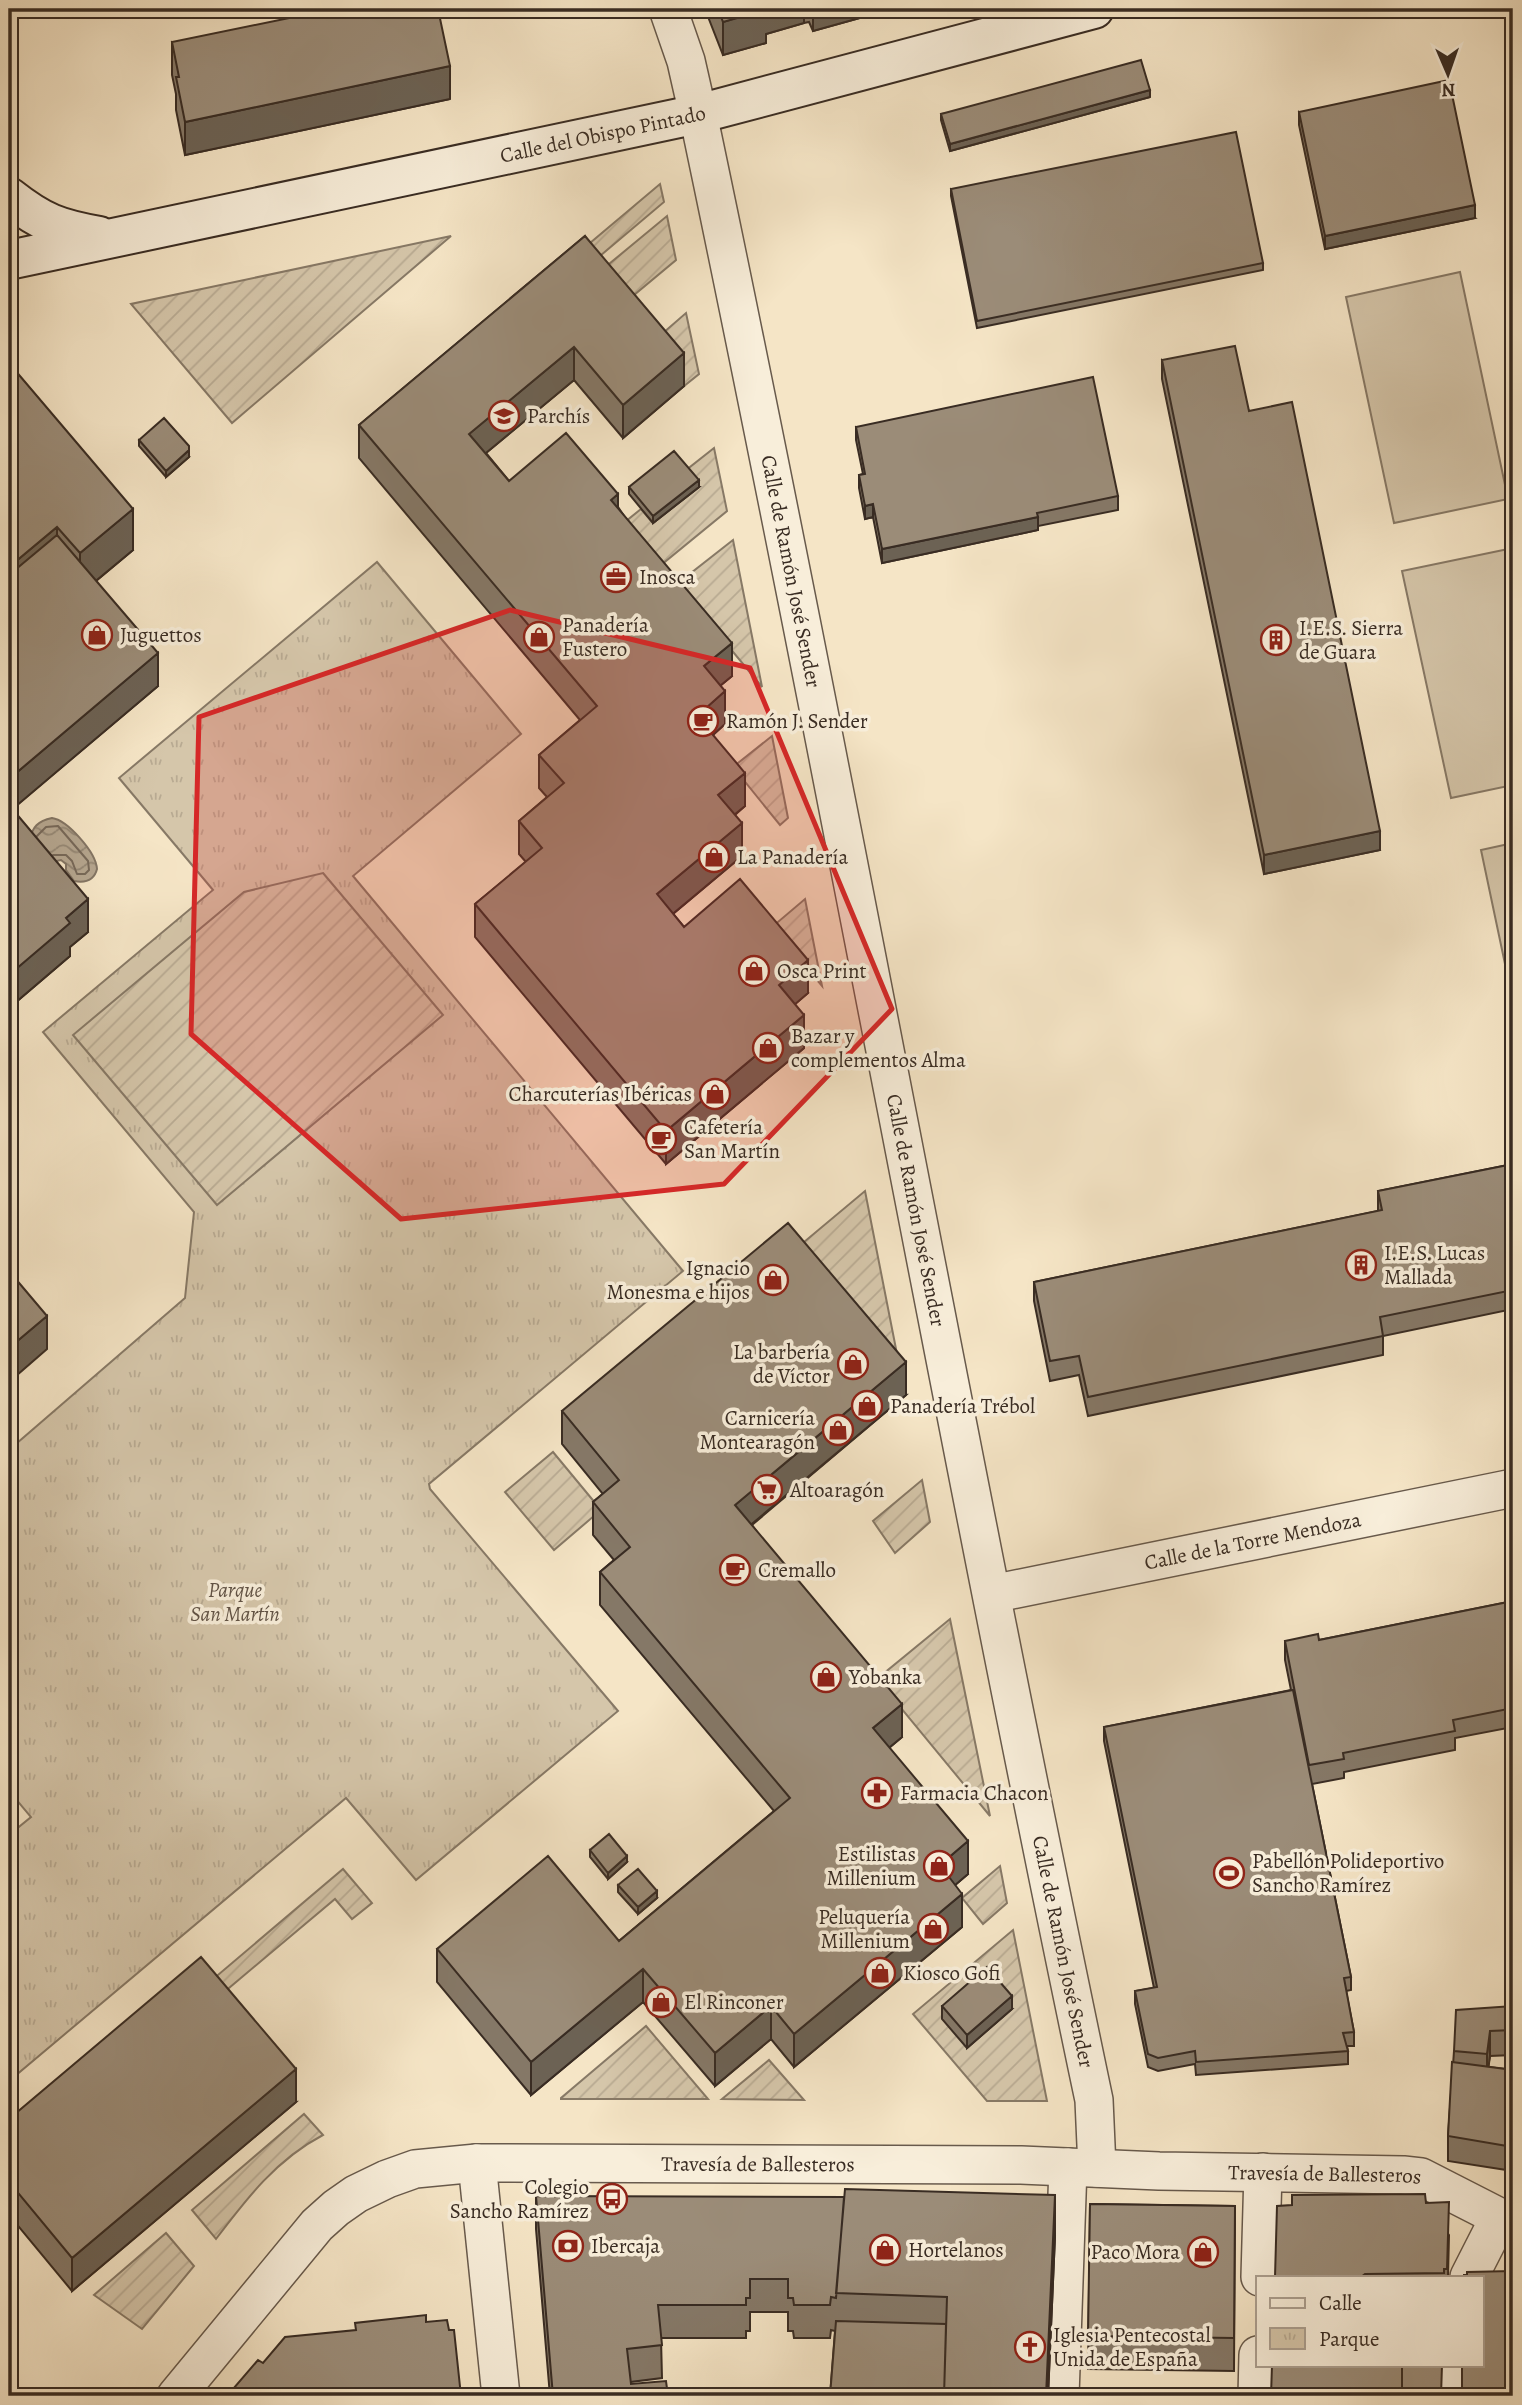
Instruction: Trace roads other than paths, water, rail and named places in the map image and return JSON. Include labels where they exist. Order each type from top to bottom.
[{"type":"street","name":"Calle de Ramón José Sender","points":[[668,9],[687,61],[790,559],[992,1594],[1094,2100],[1083,2168],[1060,2396]]},
{"type":"street","name":"Calle del Obispo Pintado","points":[[9,260],[698,114],[1094,9]]},
{"type":"street","name":"Calle del Obispo Pintado","points":[[9,197],[36,217],[63,230],[108,238]]},
{"type":"street","name":"Calle de la Torre Mendoza","points":[[992,1594],[1513,1488]]},
{"type":"street","name":"Travesía de Ballesteros","points":[[176,2396],[317,2225],[356,2194],[415,2169],[477,2162],[1083,2168],[1403,2175],[1421,2177],[1506,2221]]},
{"type":"street","points":[[477,2162],[501,2396]]},
{"type":"street","points":[[1260,2276],[1263,2172]]},
{"type":"street","points":[[1470,2276],[1506,2221]]},
{"type":"street","points":[[1257,2396],[1258,2366]]},
{"type":"street","points":[[1451,2396],[1452,2366]]},
{"type":"water","points":[[52,818],[73,831],[92,854],[97,869],[91,879],[74,881],[66,870],[66,864],[61,860],[52,862],[30,840],[36,825]]},
{"type":"place","name":"Parchís","points":[[504,416]]},
{"type":"place","name":"Inosca","points":[[616,577]]},
{"type":"place","name":"Juguettos","points":[[97,635]]},
{"type":"place","name":"Panadería Fustero","points":[[539,637]]},
{"type":"place","name":"I.E.S. Sierra de Guara","points":[[1276,640]]},
{"type":"place","name":"Ramón J. Sender","points":[[703,721]]},
{"type":"place","name":"La Panadería","points":[[714,857]]},
{"type":"place","name":"Osca Print","points":[[754,971]]},
{"type":"place","name":"Bazar y complementos Alma","points":[[768,1048]]},
{"type":"place","name":"Charcuterías Ibéricas","points":[[715,1094]]},
{"type":"place","name":"Cafetería San Martín","points":[[661,1139]]},
{"type":"place","name":"I.E.S. Lucas Mallada","points":[[1361,1265]]},
{"type":"place","name":"Ignacio Monesma e hijos","points":[[773,1280]]},
{"type":"place","name":"La barbería de Víctor","points":[[853,1364]]},
{"type":"place","name":"Panadería Trébol","points":[[867,1406]]},
{"type":"place","name":"Carnicería Montearagón","points":[[838,1430]]},
{"type":"place","name":"Altoaragón","points":[[767,1490]]},
{"type":"place","name":"Cremallo","points":[[735,1570]]},
{"type":"place","name":"Yobanka","points":[[826,1677]]},
{"type":"place","name":"Farmacia Chacon","points":[[877,1793]]},
{"type":"place","name":"Estilistas Millenium","points":[[939,1866]]},
{"type":"place","name":"Pabellón Polideportivo Sancho Ramírez","points":[[1229,1873]]},
{"type":"place","name":"Peluquería Millenium","points":[[933,1929]]},
{"type":"place","name":"Kiosco Gofi","points":[[880,1973]]},
{"type":"place","name":"El Rinconer","points":[[661,2002]]},
{"type":"place","name":"Colegio Sancho Ramírez","points":[[612,2199]]},
{"type":"place","name":"Ibercaja","points":[[568,2246]]},
{"type":"place","name":"Hortelanos","points":[[885,2250]]},
{"type":"place","name":"Paco Mora","points":[[1203,2252]]},
{"type":"place","name":"Iglesia Pentecostal Unida de España","points":[[1030,2347]]},
{"type":"park label","name":"Parque San Martín","points":[[235,1602]]}]
